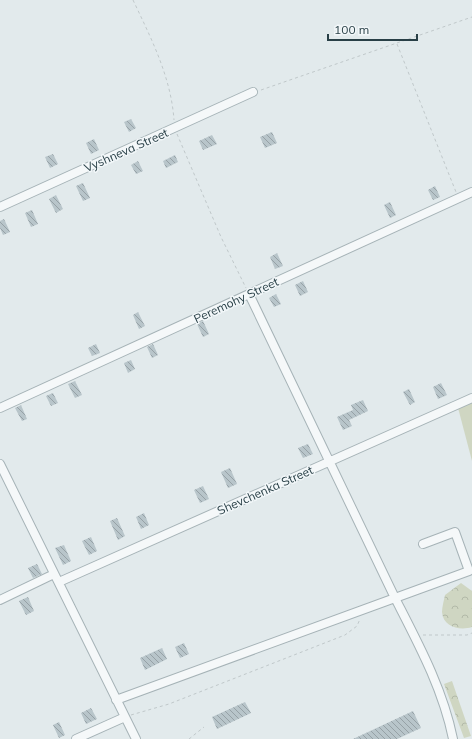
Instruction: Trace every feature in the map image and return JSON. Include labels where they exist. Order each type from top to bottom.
[{"type":"street","name":"Vyshneva Street","points":[[0,207],[253,92]]},
{"type":"street","name":"Peremohy Street","points":[[0,408],[472,192]]},
{"type":"street","points":[[249,294],[331,461],[395,598],[416,637],[435,683],[453,739]]},
{"type":"street","name":"Shevchenka Street","points":[[59,582],[472,398]]},
{"type":"street","points":[[0,464],[136,739]]},
{"type":"street","points":[[116,700],[469,571],[455,532],[423,544]]},
{"type":"street","points":[[0,600],[54,574]]},
{"type":"street","points":[[76,739],[125,717]]},
{"type":"path","points":[[133,0],[154,44],[166,78],[173,106],[174,128],[221,237],[249,294]]},
{"type":"path","points":[[253,92],[472,17]]},
{"type":"path","points":[[396,44],[458,198]]},
{"type":"path","points":[[125,717],[169,704],[345,635],[357,626],[364,609]]},
{"type":"path","points":[[416,637],[424,635],[467,635],[472,633]]},
{"type":"path","points":[[190,739],[204,727]]},
{"type":"green space","points":[[472,398],[472,461],[457,404]]},
{"type":"green space","points":[[461,583],[472,591],[472,627],[467,628],[453,627],[445,621],[442,612],[445,595]]},
{"type":"green space","points":[[452,681],[471,736],[464,738],[444,684]]},
{"type":"building","points":[[131,119],[136,128],[129,132],[124,122]]},
{"type":"building","points":[[272,132],[277,143],[265,148],[260,137]]},
{"type":"building","points":[[212,135],[217,144],[203,150],[199,141]]},
{"type":"building","points":[[94,139],[99,150],[91,154],[86,143]]},
{"type":"building","points":[[53,154],[58,164],[50,168],[45,157]]},
{"type":"building","points":[[175,155],[178,162],[166,168],[163,161]]},
{"type":"building","points":[[138,161],[143,171],[136,174],[131,165]]},
{"type":"building","points":[[83,183],[90,198],[83,201],[76,186]]},
{"type":"building","points":[[435,186],[440,197],[433,200],[428,190]]},
{"type":"building","points":[[56,195],[63,209],[56,213],[49,199]]},
{"type":"building","points":[[390,202],[396,215],[390,218],[384,205]]},
{"type":"building","points":[[32,210],[38,224],[31,227],[25,213]]},
{"type":"building","points":[[4,219],[10,232],[3,235],[0,228],[0,221]]},
{"type":"building","points":[[277,253],[283,266],[275,269],[270,257]]},
{"type":"building","points":[[303,281],[308,292],[300,296],[295,285]]},
{"type":"building","points":[[276,294],[281,304],[274,307],[269,298]]},
{"type":"building","points":[[138,312],[145,326],[139,329],[133,315]]},
{"type":"building","points":[[203,321],[209,334],[203,337],[197,324]]},
{"type":"building","points":[[96,344],[100,353],[92,356],[88,348]]},
{"type":"building","points":[[153,344],[158,355],[152,358],[147,347]]},
{"type":"building","points":[[131,360],[135,369],[128,373],[124,363]]},
{"type":"building","points":[[75,381],[82,395],[75,398],[68,384]]},
{"type":"building","points":[[441,383],[447,395],[438,399],[433,387]]},
{"type":"building","points":[[409,389],[415,402],[410,405],[403,392]]},
{"type":"building","points":[[53,393],[58,403],[51,406],[46,396]]},
{"type":"building","points":[[363,400],[368,411],[349,420],[352,426],[343,430],[337,417],[353,410],[351,405]]},
{"type":"building","points":[[21,405],[27,419],[22,421],[15,408]]},
{"type":"building","points":[[308,444],[313,454],[303,458],[298,448]]},
{"type":"building","points":[[230,468],[237,484],[228,488],[221,472]]},
{"type":"building","points":[[203,486],[209,499],[200,503],[194,490]]},
{"type":"building","points":[[144,513],[149,525],[141,529],[136,517]]},
{"type":"building","points":[[117,518],[125,536],[118,540],[110,521]]},
{"type":"building","points":[[91,537],[97,551],[89,555],[82,541]]},
{"type":"building","points":[[64,545],[71,561],[63,565],[55,548]]},
{"type":"building","points":[[37,564],[42,574],[33,578],[28,568]]},
{"type":"building","points":[[28,597],[34,611],[26,615],[19,601]]},
{"type":"building","points":[[184,643],[189,654],[180,658],[175,647]]},
{"type":"building","points":[[162,648],[167,659],[145,670],[140,658]]},
{"type":"building","points":[[245,702],[251,713],[217,729],[212,717]]},
{"type":"building","points":[[91,708],[97,719],[86,724],[81,713]]},
{"type":"building","points":[[413,711],[421,728],[397,739],[353,739]]},
{"type":"building","points":[[59,722],[65,735],[59,738],[53,725]]}]
